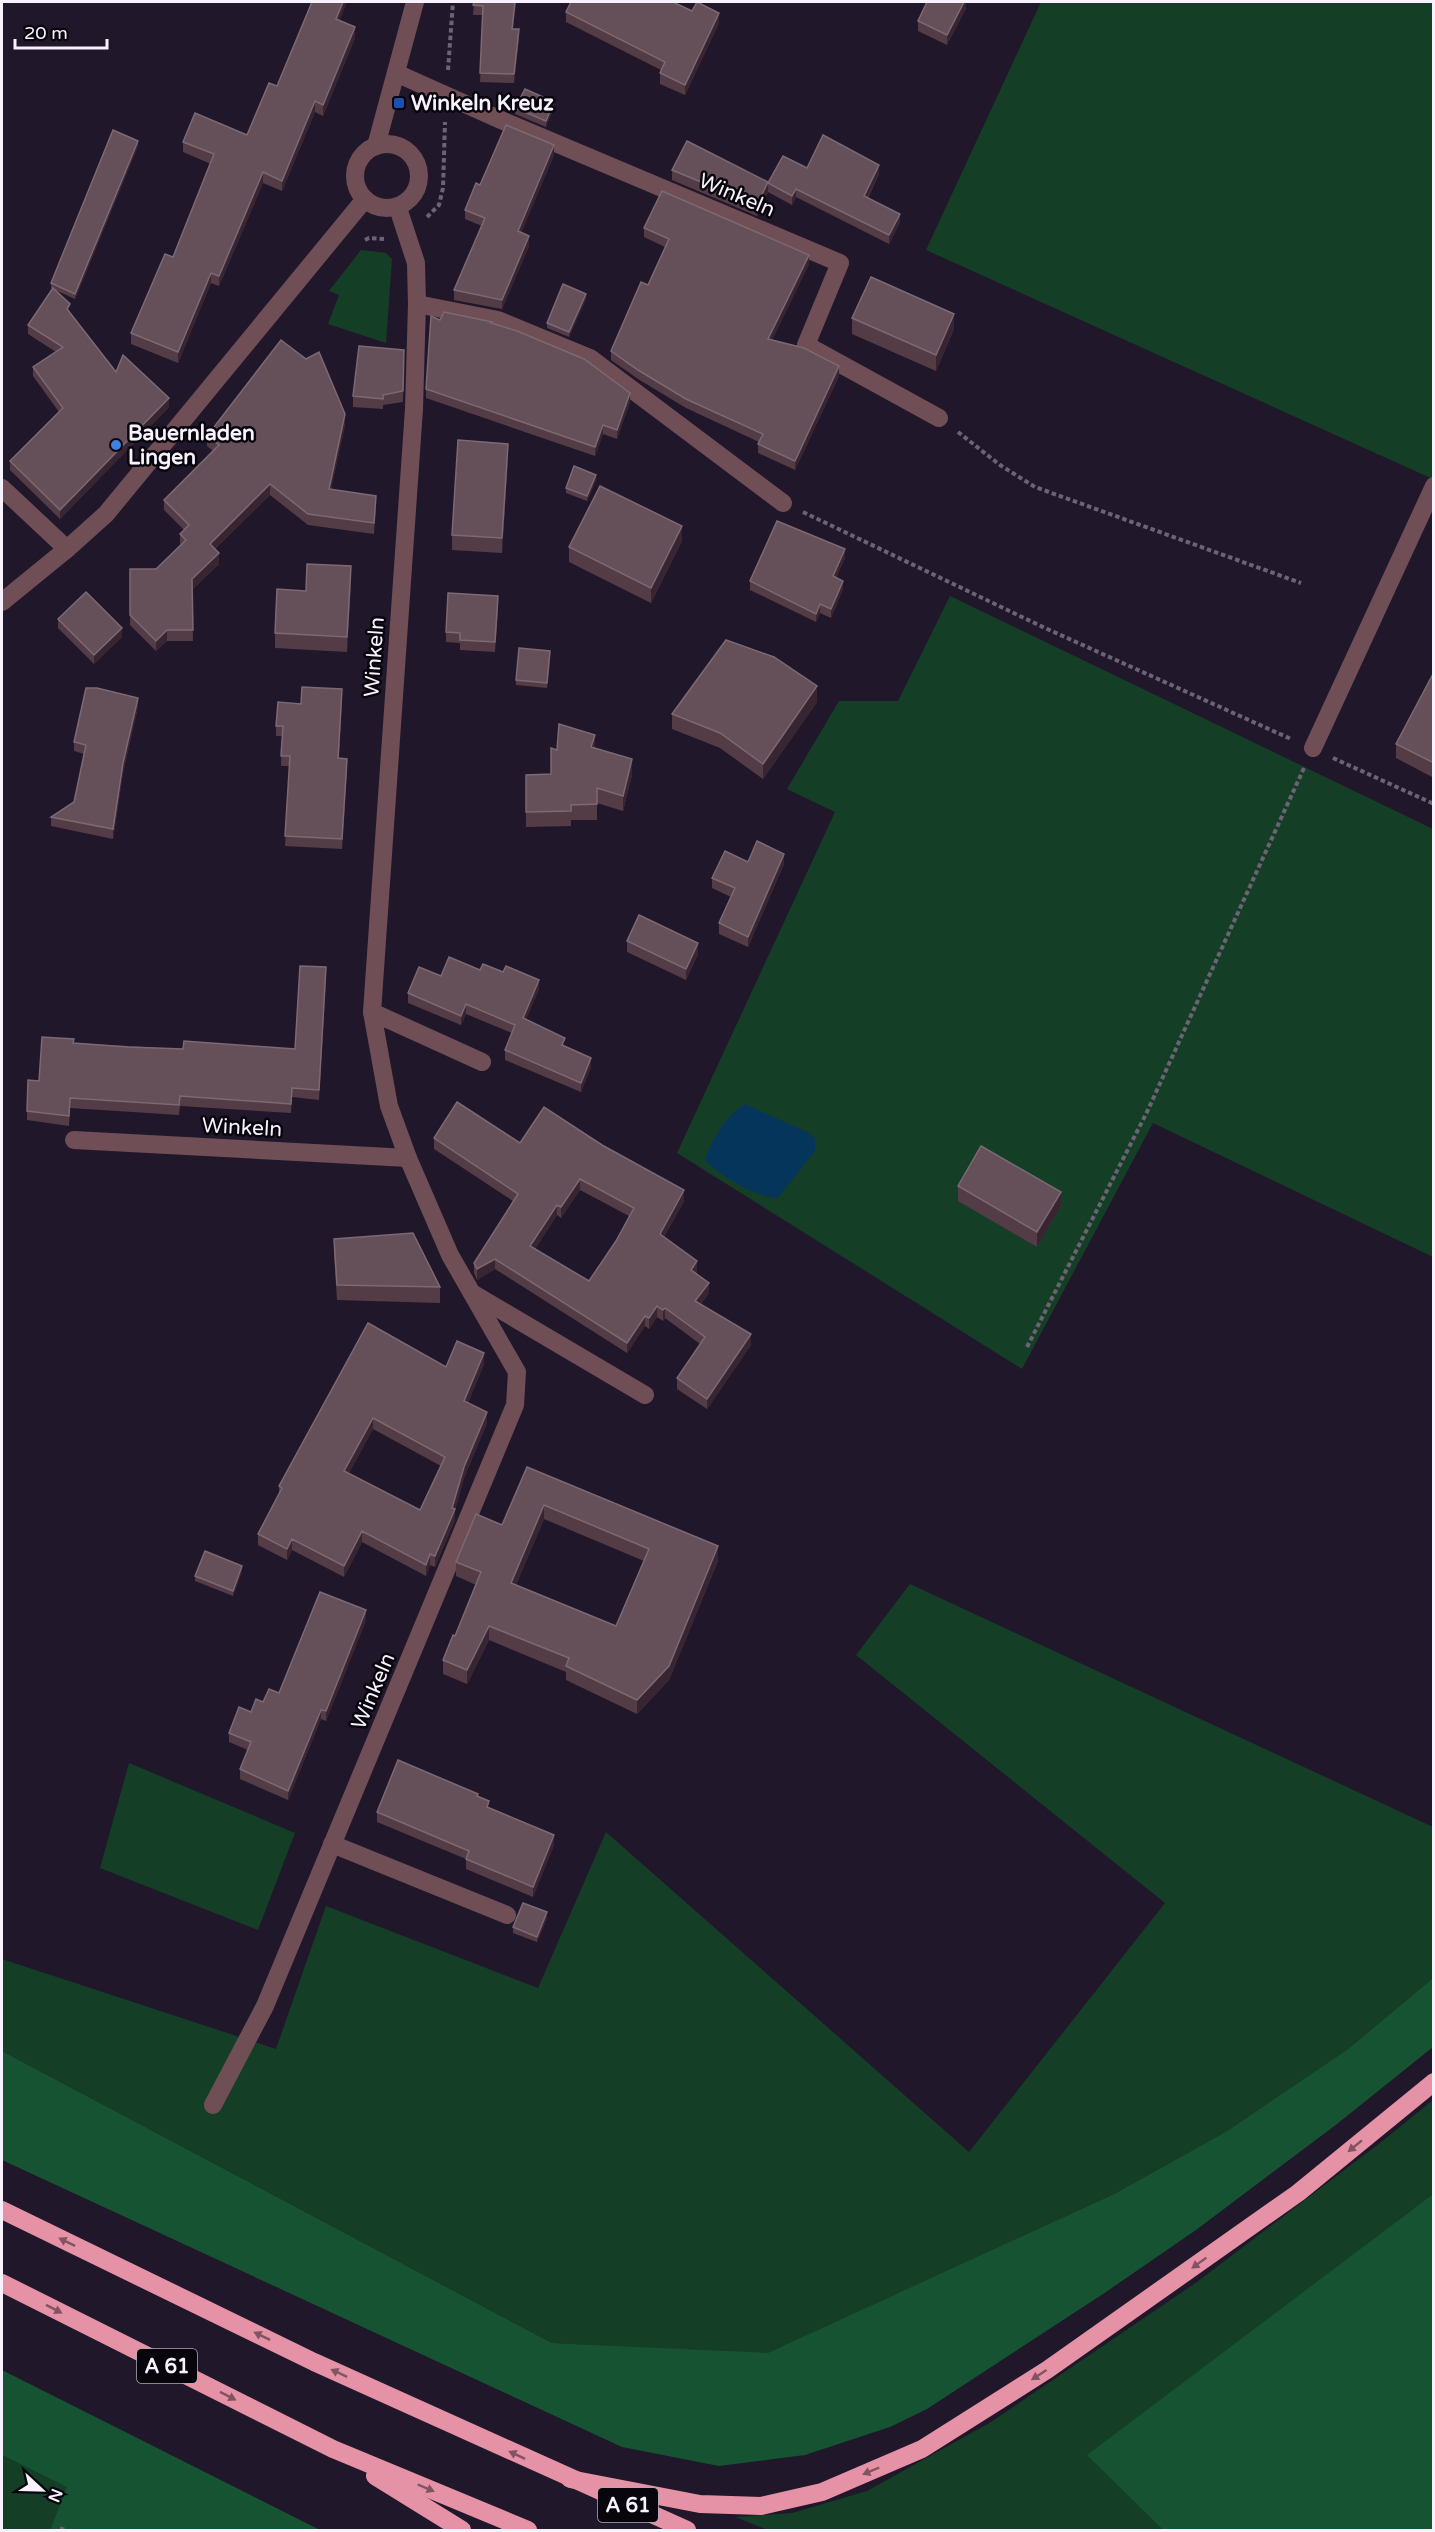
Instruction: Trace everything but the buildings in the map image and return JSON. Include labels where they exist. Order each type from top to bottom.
[{"type":"highway","points":[[570,2479],[700,2504],[761,2506],[822,2492],[922,2449],[1047,2370],[1289,2199],[1434,2082]]},
{"type":"highway","name":"A 61","points":[[2,2210],[314,2362],[687,2530]]},
{"type":"highway","name":"A 61","points":[[2,2283],[333,2449],[528,2530]]},
{"type":"highway","points":[[333,2449],[462,2530]]},
{"type":"street","points":[[376,146],[400,147],[415,159],[419,179],[415,191],[408,201],[398,208],[382,209],[365,199],[356,187],[356,168],[361,157],[376,146],[415,2]]},
{"type":"street","name":"Winkeln","points":[[396,73],[512,125],[840,263],[806,345],[939,418]]},
{"type":"street","points":[[2,602],[68,549],[106,514],[365,199]]},
{"type":"street","name":"Winkeln","points":[[213,2105],[265,2006],[515,1405],[517,1371],[450,1255],[408,1158],[389,1106],[372,1012],[414,409],[416,264],[398,208]]},
{"type":"street","points":[[417,304],[498,320],[590,358],[783,503]]},
{"type":"street","points":[[1312,748],[1434,486]]},
{"type":"street","points":[[2,488],[68,549]]},
{"type":"street","points":[[372,1012],[482,1062]]},
{"type":"street","name":"Winkeln","points":[[74,1140],[408,1158]]},
{"type":"street","name":"Winkeln","points":[[471,1292],[645,1395]]},
{"type":"street","points":[[332,1844],[507,1915]]},
{"type":"path","points":[[939,418],[1000,465],[1035,487],[1301,583]]},
{"type":"path","points":[[783,503],[1045,628],[1434,804]]},
{"type":"path","points":[[1028,1347],[1147,1112],[1312,748]]},
{"type":"path","points":[[60,2528],[65,2530]]},
{"type":"green space","points":[[1041,2],[1433,2],[1433,479],[926,250]]},
{"type":"green space","points":[[361,250],[386,253],[392,259],[386,343],[328,324],[339,295],[329,291]]},
{"type":"green space","points":[[950,596],[1433,829],[1433,1257],[1153,1123],[1022,1369],[677,1153],[835,812],[787,789],[839,701],[898,701]]},
{"type":"green space","points":[[910,1584],[1433,1827],[1433,1978],[1348,2049],[1227,2131],[1114,2194],[768,2354],[552,2343],[2,2051],[2,1959],[276,2049],[326,1906],[538,1988],[606,1832],[969,2152],[1165,1903],[856,1655]]},
{"type":"green space","points":[[129,1763],[295,1833],[258,1930],[100,1868]]},
{"type":"green space","points":[[1433,1978],[1433,2047],[1337,2124],[1196,2230],[1103,2294],[927,2409],[890,2427],[805,2455],[719,2466],[622,2447],[2,2160],[2,2051],[552,2343],[768,2353],[1114,2194],[1227,2131],[1348,2049]]},
{"type":"green space","points":[[1433,2100],[1433,2194],[1088,2455],[1163,2530],[768,2530],[735,2517],[792,2513],[867,2491],[991,2422],[1197,2282]]},
{"type":"green space","points":[[1433,2194],[1433,2530],[1163,2530],[1087,2455]]},
{"type":"green space","points":[[2,2370],[320,2530],[50,2530],[67,2487],[2,2455]]},
{"type":"green space","points":[[2,2455],[68,2487],[50,2530],[2,2530]]},
{"type":"water","points":[[745,1104],[807,1132],[815,1139],[815,1151],[778,1198],[759,1194],[738,1185],[705,1160],[720,1128]]},
{"type":"place","name":"Winkeln Kreuz","points":[[399,103]]},
{"type":"place","name":"Bauernladen Lingen","points":[[116,445]]}]
